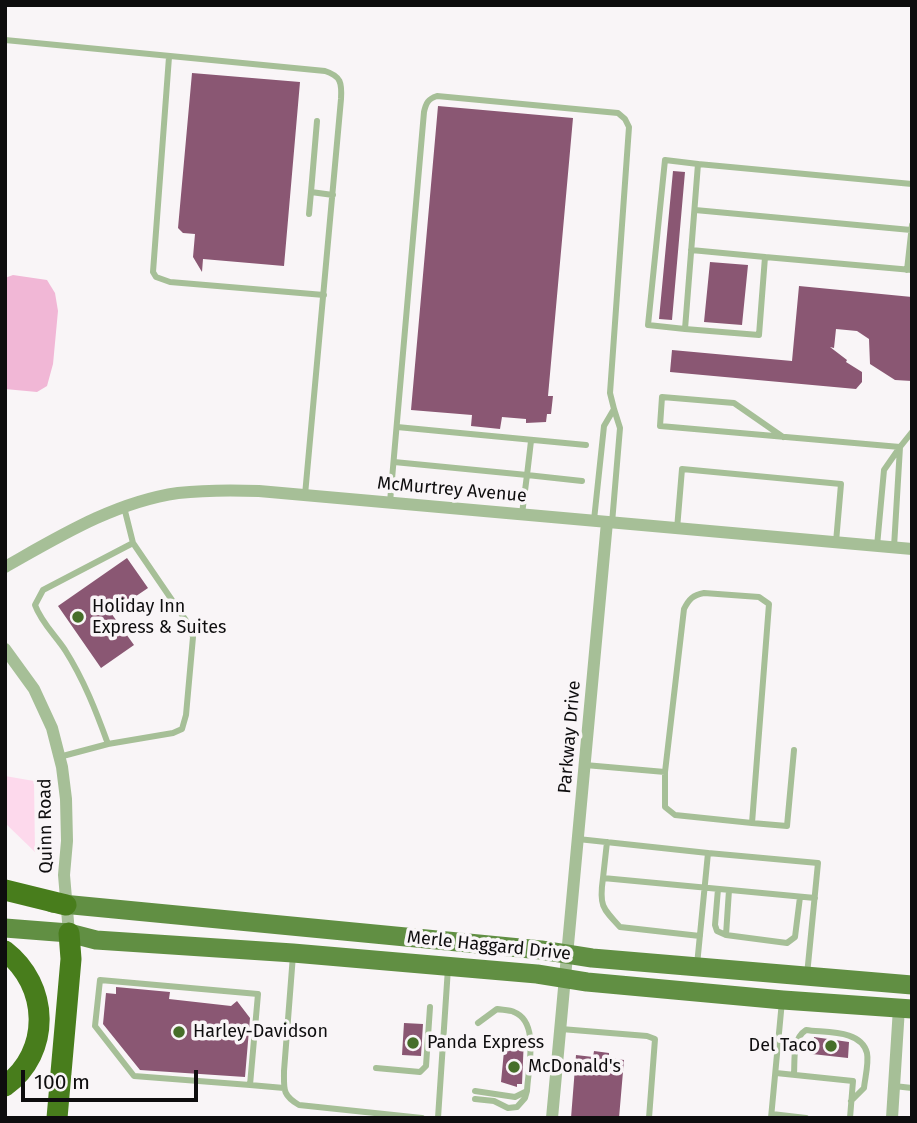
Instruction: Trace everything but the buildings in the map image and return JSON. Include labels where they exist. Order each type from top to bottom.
[{"type":"highway","points":[[5,890],[66,905]]},
{"type":"highway","points":[[57,1118],[71,959],[69,933]]},
{"type":"highway","points":[[5,951],[30,977],[38,998],[40,1019],[38,1039],[31,1058],[5,1086]]},
{"type":"main road","name":"Merle Haggard Drive","points":[[5,899],[697,968],[912,985]]},
{"type":"main road","name":"Merle Haggard Drive","points":[[5,928],[69,933],[96,940],[293,953],[537,974],[783,1000],[908,1005]]},
{"type":"street","name":"McMurtrey Avenue","points":[[5,567],[106,513],[177,494],[216,491],[259,491],[912,549]]},
{"type":"street","name":"Parkway Drive","points":[[552,1118],[585,765],[604,522]]},
{"type":"street","name":"Quinn Road","points":[[5,649],[34,689],[52,728],[60,757],[66,799],[67,841],[64,875],[69,933]]},
{"type":"street","points":[[892,1118],[894,1086],[908,1005]]},
{"type":"lane","points":[[5,40],[325,71],[337,75],[342,83],[305,495]]},
{"type":"lane","points":[[169,57],[153,272],[156,277],[170,282],[324,295]]},
{"type":"lane","points":[[390,502],[424,112],[426,103],[437,96],[618,113],[625,118],[629,127],[610,393],[620,428],[604,522]]},
{"type":"lane","points":[[309,214],[317,121]]},
{"type":"lane","points":[[765,257],[759,335],[648,325],[665,160],[912,184]]},
{"type":"lane","points":[[685,329],[698,164]]},
{"type":"lane","points":[[311,192],[333,195]]},
{"type":"lane","points":[[695,210],[911,230]]},
{"type":"lane","points":[[691,250],[909,270],[912,225]]},
{"type":"lane","points":[[783,437],[734,402],[662,397],[660,426],[783,437],[900,447]]},
{"type":"lane","points":[[604,522],[604,426],[614,409]]},
{"type":"lane","points":[[397,427],[586,445]]},
{"type":"lane","points":[[877,546],[884,470],[912,432]]},
{"type":"lane","points":[[522,514],[531,441]]},
{"type":"lane","points":[[894,547],[900,447]]},
{"type":"lane","points":[[394,462],[582,481]]},
{"type":"lane","points":[[677,529],[682,469],[841,484],[836,542]]},
{"type":"lane","points":[[60,757],[108,744],[173,733],[182,729],[186,715],[193,637],[189,625],[133,543],[124,507]]},
{"type":"lane","points":[[108,744],[86,688],[64,649],[38,614],[35,605],[43,590],[133,543]]},
{"type":"lane","points":[[752,822],[769,604],[759,597],[696,594],[684,609],[665,772],[665,807],[675,815],[787,826],[794,750]]},
{"type":"lane","points":[[585,765],[665,772]]},
{"type":"lane","points":[[578,839],[818,863],[807,977]]},
{"type":"lane","points":[[607,842],[601,906],[620,928],[700,936]]},
{"type":"lane","points":[[697,968],[708,853]]},
{"type":"lane","points":[[603,878],[815,898]]},
{"type":"lane","points":[[718,889],[715,925],[717,931],[726,935],[787,943],[796,937],[800,897]]},
{"type":"lane","points":[[726,935],[729,890]]},
{"type":"lane","points":[[293,953],[284,1088],[288,1098],[299,1105],[422,1118]]},
{"type":"lane","points":[[438,1118],[449,967]]},
{"type":"lane","points":[[250,1084],[258,994],[100,980],[95,1026],[134,1076],[284,1088]]},
{"type":"lane","points":[[783,1000],[771,1116],[806,1118]]},
{"type":"lane","points":[[376,1068],[420,1072],[426,1066],[430,1007]]},
{"type":"lane","points":[[478,1023],[497,1009],[514,1012],[524,1019],[531,1038],[527,1091],[517,1108],[508,1108],[475,1095],[515,1097],[527,1091]]},
{"type":"lane","points":[[561,1029],[655,1039],[649,1118]]},
{"type":"lane","points":[[794,1074],[796,1039],[806,1030],[853,1036],[867,1053],[864,1088],[851,1101]]},
{"type":"lane","points":[[776,1073],[853,1081],[850,1118]]},
{"type":"lane","points":[[894,1086],[912,1087]]},
{"type":"shaded area","points":[[13,275],[47,280],[55,293],[58,311],[53,364],[47,386],[37,392],[5,389],[5,278]]},
{"type":"shaded area","points":[[5,776],[34,781],[35,852],[5,823]]},
{"type":"place","name":"Holiday Inn Express & Suites","points":[[78,617]]},
{"type":"place","name":"Harley-Davidson","points":[[179,1032]]},
{"type":"place","name":"Panda Express","points":[[413,1043]]},
{"type":"place","name":"Del Taco","points":[[831,1046]]},
{"type":"place","name":"McDonald's","points":[[514,1067]]}]
